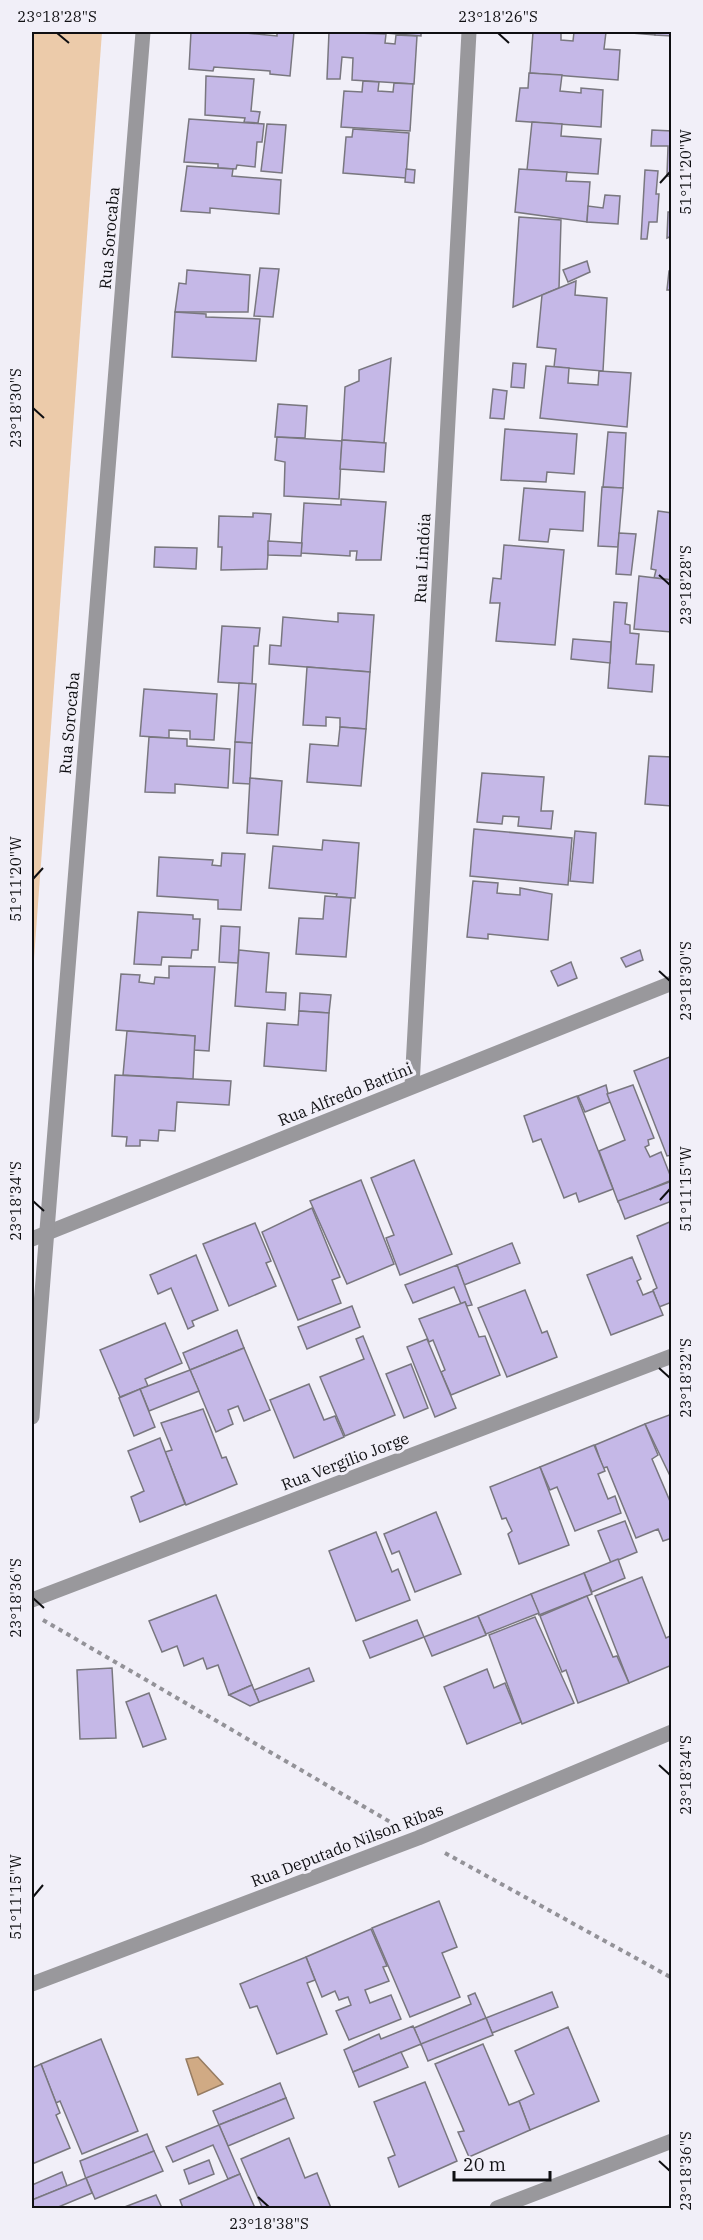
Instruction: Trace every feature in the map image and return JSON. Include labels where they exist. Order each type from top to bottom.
[{"type":"street","name":"Rua Sorocaba","points":[[32,1417],[143,32]]},
{"type":"street","name":"Rua Lindóia","points":[[412,1086],[469,32]]},
{"type":"street","name":"Rua Alfredo Battini","points":[[32,1239],[672,983]]},
{"type":"street","name":"Rua Vergílio Jorge","points":[[32,1600],[672,1356]]},
{"type":"street","name":"Rua Deputado Nilson Ribas","points":[[32,1984],[418,1838],[672,1732]]},
{"type":"street","points":[[497,2208],[672,2141]]},
{"type":"path","points":[[42,1620],[418,1838],[672,1978]]},
{"type":"shaded area","points":[[32,32],[102,32],[32,986]]},
{"type":"shaded area","points":[[198,2057],[223,2084],[198,2095],[186,2059]]},
{"type":"building","points":[[191,32],[235,32],[277,36],[277,32],[294,32],[290,76],[270,74],[270,71],[214,67],[213,71],[189,69]]},
{"type":"building","points":[[329,32],[386,34],[385,43],[395,44],[396,35],[417,36],[414,84],[352,80],[353,58],[342,57],[340,79],[327,79]]},
{"type":"building","points":[[373,32],[421,32],[421,36]]},
{"type":"building","points":[[533,32],[561,32],[561,40],[573,41],[574,32],[606,32],[604,49],[620,50],[618,80],[530,73]]},
{"type":"building","points":[[619,32],[655,32],[655,35]]},
{"type":"building","points":[[655,32],[672,32],[672,36],[655,35]]},
{"type":"building","points":[[529,73],[562,75],[560,91],[581,93],[581,88],[603,90],[601,127],[516,121],[520,88],[528,88]]},
{"type":"building","points":[[206,76],[254,79],[251,111],[260,112],[258,123],[244,122],[245,118],[205,115]]},
{"type":"building","points":[[363,81],[379,82],[378,91],[393,92],[394,83],[413,84],[410,131],[341,127],[344,91],[362,92]]},
{"type":"building","points":[[189,119],[264,124],[262,142],[257,142],[255,167],[237,165],[236,169],[218,168],[218,164],[184,162]]},
{"type":"building","points":[[532,122],[562,124],[561,136],[601,139],[598,174],[527,170]]},
{"type":"building","points":[[267,124],[286,125],[282,173],[261,171]]},
{"type":"building","points":[[353,129],[409,133],[406,178],[343,173],[346,137],[352,137]]},
{"type":"building","points":[[652,130],[672,131],[672,177],[667,176],[668,146],[651,146]]},
{"type":"building","points":[[187,166],[233,169],[232,176],[281,180],[279,214],[210,208],[210,213],[181,211]]},
{"type":"building","points":[[406,169],[415,170],[414,183],[405,182]]},
{"type":"building","points":[[519,169],[567,172],[566,181],[590,182],[587,222],[515,212]]},
{"type":"building","points":[[645,170],[658,171],[656,194],[659,194],[657,222],[649,222],[647,239],[641,239]]},
{"type":"building","points":[[605,195],[620,196],[618,224],[587,222],[588,206],[603,208]]},
{"type":"building","points":[[668,212],[672,212],[672,236],[667,238]]},
{"type":"building","points":[[519,217],[561,220],[559,288],[513,307]]},
{"type":"building","points":[[587,261],[590,272],[568,282],[563,270]]},
{"type":"building","points":[[260,268],[279,269],[273,317],[254,316]]},
{"type":"building","points":[[187,270],[250,275],[248,312],[175,312],[179,283],[186,284]]},
{"type":"building","points":[[669,271],[672,271],[672,290],[667,290]]},
{"type":"building","points":[[576,281],[575,295],[607,298],[603,371],[554,367],[556,349],[537,347],[542,295]]},
{"type":"building","points":[[175,312],[206,314],[206,317],[260,319],[256,361],[172,357]]},
{"type":"building","points":[[391,358],[384,443],[342,440],[345,387],[359,381],[359,370]]},
{"type":"building","points":[[513,363],[526,364],[524,388],[511,387]]},
{"type":"building","points":[[546,366],[569,368],[568,383],[598,385],[599,371],[631,373],[627,427],[540,418]]},
{"type":"building","points":[[493,389],[507,391],[504,419],[490,418]]},
{"type":"building","points":[[278,404],[307,406],[305,438],[275,437]]},
{"type":"building","points":[[505,429],[577,434],[574,474],[547,472],[546,482],[501,480]]},
{"type":"building","points":[[608,432],[626,433],[623,488],[603,487]]},
{"type":"building","points":[[277,437],[342,441],[339,499],[284,496],[285,462],[275,460]]},
{"type":"building","points":[[342,440],[386,443],[384,472],[340,469]]},
{"type":"building","points":[[602,487],[623,488],[618,547],[598,546]]},
{"type":"building","points":[[524,488],[585,492],[583,531],[550,529],[548,542],[519,540]]},
{"type":"building","points":[[341,499],[386,502],[381,560],[356,560],[357,551],[350,551],[350,556],[301,553],[304,503],[341,505]]},
{"type":"building","points":[[658,511],[672,513],[672,580],[654,578],[656,570],[651,569]]},
{"type":"building","points":[[253,513],[271,514],[267,569],[221,570],[222,547],[218,547],[219,516],[253,517]]},
{"type":"building","points":[[619,533],[636,534],[631,575],[616,574]]},
{"type":"building","points":[[268,541],[302,543],[301,556],[268,555]]},
{"type":"building","points":[[504,545],[564,550],[555,645],[496,641],[500,603],[490,603],[493,578],[501,579]]},
{"type":"building","points":[[155,547],[197,548],[196,569],[154,567]]},
{"type":"building","points":[[639,576],[672,580],[672,632],[634,629]]},
{"type":"building","points":[[614,602],[627,603],[625,624],[630,625],[630,633],[639,634],[636,664],[654,665],[652,692],[608,688]]},
{"type":"building","points":[[338,613],[374,615],[370,672],[269,664],[270,645],[281,646],[283,617],[338,622]]},
{"type":"building","points":[[222,626],[260,628],[258,646],[254,646],[252,684],[218,682]]},
{"type":"building","points":[[573,639],[611,642],[610,663],[571,659]]},
{"type":"building","points":[[307,667],[370,672],[366,729],[340,727],[340,718],[326,717],[326,726],[303,725]]},
{"type":"building","points":[[239,683],[256,684],[252,743],[235,742]]},
{"type":"building","points":[[144,689],[217,694],[214,740],[190,739],[190,731],[169,730],[169,738],[140,736]]},
{"type":"building","points":[[340,727],[366,729],[361,786],[307,782],[310,744],[338,746]]},
{"type":"building","points":[[149,737],[187,739],[187,746],[230,749],[228,788],[175,784],[175,793],[145,792]]},
{"type":"building","points":[[235,742],[252,743],[250,784],[233,783]]},
{"type":"building","points":[[649,756],[672,757],[672,806],[645,804]]},
{"type":"building","points":[[482,773],[544,777],[541,811],[553,811],[551,829],[518,826],[519,817],[503,816],[502,824],[477,822]]},
{"type":"building","points":[[250,778],[282,781],[278,835],[247,833]]},
{"type":"building","points":[[474,829],[572,838],[568,885],[470,876]]},
{"type":"building","points":[[575,831],[596,833],[593,883],[570,881]]},
{"type":"building","points":[[323,840],[359,843],[355,898],[336,897],[337,894],[269,888],[273,846],[322,850]]},
{"type":"building","points":[[222,853],[245,854],[241,910],[218,909],[218,900],[157,896],[159,857],[213,860],[212,865],[221,866]]},
{"type":"building","points":[[473,881],[498,883],[497,893],[520,895],[520,888],[552,894],[548,940],[488,934],[488,939],[467,937]]},
{"type":"building","points":[[325,896],[351,898],[346,957],[296,954],[299,918],[323,919]]},
{"type":"building","points":[[138,912],[193,915],[193,919],[200,919],[198,950],[192,950],[191,958],[162,957],[161,965],[134,964]]},
{"type":"building","points":[[221,926],[240,927],[238,963],[219,962]]},
{"type":"building","points":[[239,950],[269,953],[266,992],[286,993],[285,1010],[235,1006]]},
{"type":"building","points":[[640,950],[643,960],[626,967],[621,958]]},
{"type":"building","points":[[571,962],[577,978],[558,986],[551,971]]},
{"type":"building","points":[[169,966],[215,967],[209,1051],[194,1050],[195,1036],[116,1030],[121,974],[140,975],[139,982],[154,984],[155,977],[169,978]]},
{"type":"building","points":[[300,993],[331,995],[329,1013],[299,1011]]},
{"type":"building","points":[[299,1011],[329,1013],[326,1071],[264,1066],[267,1023],[298,1025]]},
{"type":"building","points":[[127,1031],[195,1036],[193,1079],[123,1075]]},
{"type":"building","points":[[672,1056],[672,1155],[667,1156],[634,1071]]},
{"type":"building","points":[[115,1075],[231,1081],[229,1105],[177,1102],[175,1131],[159,1130],[158,1141],[140,1140],[140,1146],[126,1146],[127,1137],[112,1136]]},
{"type":"building","points":[[606,1085],[610,1102],[585,1112],[578,1096]]},
{"type":"building","points":[[633,1085],[654,1138],[648,1140],[649,1145],[645,1147],[650,1157],[661,1152],[672,1180],[618,1202],[599,1151],[625,1140],[607,1094]]},
{"type":"building","points":[[577,1096],[613,1189],[579,1202],[576,1193],[564,1198],[541,1139],[533,1142],[524,1116]]},
{"type":"building","points":[[414,1160],[452,1254],[400,1275],[386,1238],[394,1235],[371,1178]]},
{"type":"building","points":[[361,1180],[394,1264],[347,1284],[310,1201]]},
{"type":"building","points":[[672,1181],[672,1201],[625,1219],[618,1201]]},
{"type":"building","points":[[312,1208],[340,1277],[332,1280],[341,1303],[298,1320],[262,1232]]},
{"type":"building","points":[[672,1221],[672,1302],[659,1307],[653,1290],[657,1288],[637,1236]]},
{"type":"building","points":[[255,1223],[271,1261],[266,1263],[276,1286],[229,1306],[203,1244]]},
{"type":"building","points":[[512,1243],[520,1263],[464,1285],[457,1265]]},
{"type":"building","points":[[196,1255],[218,1310],[192,1321],[194,1326],[188,1329],[171,1288],[158,1294],[150,1275]]},
{"type":"building","points":[[632,1257],[641,1279],[637,1281],[643,1295],[653,1291],[663,1315],[611,1335],[587,1275]]},
{"type":"building","points":[[457,1265],[472,1305],[467,1306],[465,1302],[461,1304],[454,1287],[413,1303],[405,1285]]},
{"type":"building","points":[[525,1290],[542,1333],[547,1331],[557,1357],[507,1377],[478,1308]]},
{"type":"building","points":[[465,1302],[479,1337],[485,1336],[500,1375],[451,1395],[441,1372],[445,1370],[433,1340],[429,1342],[419,1319]]},
{"type":"building","points":[[352,1306],[360,1327],[307,1349],[298,1327]]},
{"type":"building","points":[[165,1323],[182,1363],[145,1379],[148,1386],[120,1397],[100,1350]]},
{"type":"building","points":[[237,1330],[244,1348],[190,1370],[183,1353]]},
{"type":"building","points":[[363,1336],[395,1415],[345,1436],[320,1377],[364,1359],[356,1339]]},
{"type":"building","points":[[427,1339],[456,1408],[435,1417],[407,1347]]},
{"type":"building","points":[[244,1348],[270,1410],[244,1421],[238,1406],[228,1410],[233,1424],[216,1432],[190,1370]]},
{"type":"building","points":[[411,1364],[428,1408],[404,1418],[386,1374]]},
{"type":"building","points":[[190,1370],[199,1391],[149,1411],[140,1389]]},
{"type":"building","points":[[309,1384],[324,1420],[335,1416],[344,1437],[294,1458],[270,1400]]},
{"type":"building","points":[[140,1389],[155,1427],[134,1436],[119,1398]]},
{"type":"building","points":[[203,1409],[222,1458],[226,1457],[237,1484],[186,1505],[165,1452],[172,1450],[161,1423]]},
{"type":"building","points":[[672,1414],[672,1480],[645,1424]]},
{"type":"building","points":[[645,1424],[658,1455],[652,1459],[672,1506],[672,1538],[663,1541],[658,1529],[636,1538],[607,1467],[603,1468],[595,1445]]},
{"type":"building","points":[[160,1438],[185,1504],[140,1522],[131,1497],[144,1491],[128,1451]]},
{"type":"building","points":[[594,1445],[605,1471],[598,1474],[608,1499],[615,1496],[621,1513],[575,1531],[557,1487],[550,1490],[540,1467]]},
{"type":"building","points":[[540,1467],[569,1545],[519,1564],[508,1534],[512,1531],[506,1518],[502,1519],[490,1487]]},
{"type":"building","points":[[436,1512],[461,1574],[415,1592],[399,1551],[392,1554],[384,1534]]},
{"type":"building","points":[[625,1521],[637,1552],[611,1563],[598,1531]]},
{"type":"building","points":[[376,1532],[392,1572],[398,1569],[410,1600],[356,1621],[329,1551]]},
{"type":"building","points":[[618,1559],[625,1578],[592,1592],[584,1573]]},
{"type":"building","points":[[584,1573],[592,1594],[539,1615],[531,1594]]},
{"type":"building","points":[[642,1577],[666,1638],[670,1636],[672,1640],[672,1665],[629,1683],[595,1596]]},
{"type":"building","points":[[531,1594],[539,1613],[486,1634],[478,1616]]},
{"type":"building","points":[[216,1595],[252,1685],[229,1695],[218,1665],[207,1669],[203,1658],[184,1666],[177,1646],[162,1652],[149,1621]]},
{"type":"building","points":[[587,1596],[613,1657],[617,1656],[629,1683],[578,1703],[566,1670],[562,1672],[540,1616]]},
{"type":"building","points":[[478,1616],[486,1635],[432,1656],[424,1637]]},
{"type":"building","points":[[535,1617],[574,1703],[522,1724],[489,1635]]},
{"type":"building","points":[[417,1620],[424,1637],[370,1658],[363,1641]]},
{"type":"building","points":[[112,1668],[116,1738],[80,1739],[77,1670]]},
{"type":"building","points":[[309,1668],[314,1681],[259,1702],[254,1690]]},
{"type":"building","points":[[487,1669],[494,1688],[505,1683],[521,1722],[467,1744],[444,1687]]},
{"type":"building","points":[[252,1685],[259,1702],[250,1706],[229,1695]]},
{"type":"building","points":[[149,1693],[166,1739],[143,1747],[126,1702]]},
{"type":"building","points":[[439,1901],[457,1947],[442,1953],[460,1997],[410,2017],[372,1928]]},
{"type":"building","points":[[371,1929],[387,1966],[383,1967],[389,1981],[365,1990],[370,2003],[391,1995],[401,2019],[349,2040],[336,2011],[351,2005],[348,1997],[339,2000],[335,1991],[322,1997],[306,1957]]},
{"type":"building","points":[[306,1957],[315,1980],[307,1983],[327,2034],[277,2054],[257,2006],[250,2008],[240,1984]]},
{"type":"building","points":[[552,1992],[558,2007],[492,2033],[486,2018]]},
{"type":"building","points":[[475,1993],[486,2018],[421,2045],[414,2028],[471,2004],[468,1996]]},
{"type":"building","points":[[486,2018],[493,2035],[428,2061],[421,2044]]},
{"type":"building","points":[[413,2026],[421,2044],[353,2072],[344,2050],[379,2034],[381,2039]]},
{"type":"building","points":[[568,2027],[599,2101],[530,2130],[519,2101],[534,2094],[515,2051]]},
{"type":"building","points":[[101,2039],[138,2131],[82,2154],[60,2101],[56,2103],[41,2064]]},
{"type":"building","points":[[483,2044],[509,2105],[519,2101],[530,2130],[469,2157],[458,2132],[464,2131],[435,2064]]},
{"type":"building","points":[[401,2052],[408,2067],[359,2087],[353,2072]]},
{"type":"building","points":[[41,2064],[60,2113],[56,2115],[70,2148],[32,2164],[32,2068]]},
{"type":"building","points":[[425,2082],[457,2161],[399,2187],[388,2158],[395,2155],[374,2102]]},
{"type":"building","points":[[280,2083],[286,2098],[219,2125],[213,2111]]},
{"type":"building","points":[[286,2098],[294,2118],[228,2146],[219,2125]]},
{"type":"building","points":[[219,2125],[240,2174],[228,2179],[213,2145],[173,2162],[166,2147]]},
{"type":"building","points":[[147,2134],[154,2151],[86,2179],[80,2161]]},
{"type":"building","points":[[289,2138],[305,2178],[317,2173],[331,2208],[258,2208],[262,2207],[241,2159]]},
{"type":"building","points":[[154,2151],[163,2171],[95,2199],[86,2178]]},
{"type":"building","points":[[209,2160],[214,2174],[189,2184],[184,2170]]},
{"type":"building","points":[[62,2172],[67,2186],[32,2200],[32,2185]]},
{"type":"building","points":[[240,2174],[255,2208],[183,2208],[180,2200]]},
{"type":"building","points":[[86,2178],[92,2193],[56,2208],[32,2208],[32,2200]]},
{"type":"building","points":[[156,2195],[162,2208],[122,2208]]}]
